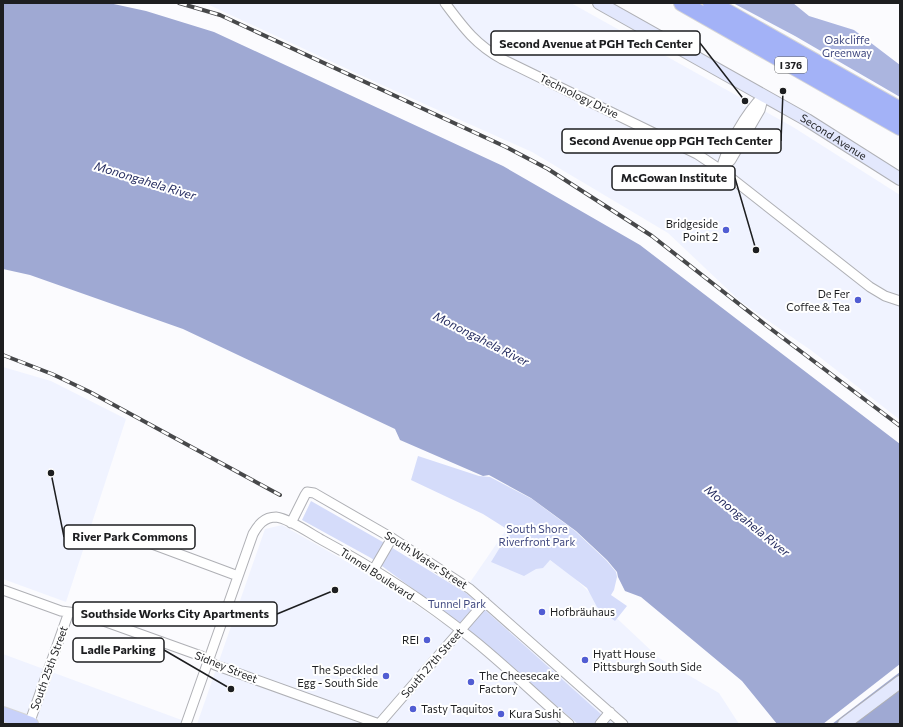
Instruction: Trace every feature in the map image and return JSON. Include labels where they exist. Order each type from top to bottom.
[{"type":"highway","name":"I 376","points":[[682,3],[900,127]]},
{"type":"highway","name":"I 376","points":[[711,3],[900,110]]},
{"type":"main road","name":"Second Avenue","points":[[599,3],[764,95],[841,141],[900,179]]},
{"type":"main road","points":[[844,724],[900,682]]},
{"type":"main road","points":[[3,714],[30,724]]},
{"type":"street","name":"Technology Drive","points":[[445,3],[471,36],[493,54],[697,154],[721,170],[870,287],[882,294],[900,301]]},
{"type":"street","points":[[721,170],[731,160],[757,116],[764,95]]},
{"type":"street","name":"South Water Street","points":[[291,523],[307,492],[314,493],[392,538],[470,589],[623,724]]},
{"type":"street","name":"Tunnel Boulevard","points":[[186,724],[253,534],[258,525],[268,518],[276,517],[291,523],[374,569],[460,630],[569,724]]},
{"type":"street","points":[[374,569],[392,538]]},
{"type":"street","points":[[144,541],[238,576]]},
{"type":"street","name":"Sidney Street","points":[[3,590],[61,611],[84,614],[201,656],[215,665],[236,673],[379,724]]},
{"type":"street","name":"South 27th Street","points":[[379,724],[485,602]]},
{"type":"street","name":"South 25th Street","points":[[30,724],[69,612]]},
{"type":"street","points":[[600,724],[610,712]]},
{"type":"shaded area","points":[[205,3],[571,3],[793,127],[900,195],[900,420],[812,351],[741,302],[668,233],[532,152],[382,85]]},
{"type":"shaded area","points":[[3,367],[51,381],[126,419],[66,602],[3,579]]},
{"type":"shaded area","points":[[282,525],[388,585],[442,623],[506,530],[571,575],[659,658],[719,693],[739,724],[197,724],[265,529]]},
{"type":"shaded area","points":[[3,654],[187,722],[187,724],[3,724]]},
{"type":"green space","name":"Oakcliffe Greenway","points":[[733,3],[793,3],[809,16],[854,30],[900,65],[900,97],[795,36]]},
{"type":"green space","name":"South Shore Riverfront Park","points":[[418,456],[479,476],[490,477],[532,499],[575,531],[606,560],[616,572],[617,577],[614,590],[611,595],[627,606],[615,621],[597,607],[587,588],[550,560],[543,568],[536,569],[524,576],[491,562],[510,531],[483,514],[411,480]]},
{"type":"green space","name":"Tunnel Park","points":[[311,501],[381,541],[466,593],[612,724],[578,724],[458,622],[371,558],[302,520]]},
{"type":"water","name":"Monongahela River","points":[[3,3],[109,3],[146,11],[214,32],[503,166],[640,245],[900,444],[900,724],[777,724],[742,681],[641,597],[625,591],[617,572],[607,560],[576,531],[531,498],[489,475],[483,476],[400,440],[395,429],[183,329],[30,275],[3,269]]},
{"type":"pier","points":[[900,664],[900,672],[832,724],[823,724]]},
{"type":"railway","points":[[179,3],[220,15],[506,147],[548,169],[652,236],[771,329],[900,426]]},
{"type":"railway","points":[[3,355],[52,374],[90,392],[280,495]]},
{"type":"place","name":"Second Avenue opp PGH Tech Center","points":[[783,91]]},
{"type":"place","name":"Second Avenue at PGH Tech Center","points":[[745,101]]},
{"type":"place","name":"Bridgeside Point 2","points":[[726,230]]},
{"type":"place","name":"McGowan Institute","points":[[756,250]]},
{"type":"place","name":"De Fer Coffee & Tea","points":[[858,300]]},
{"type":"place","name":"River Park Commons","points":[[51,473]]},
{"type":"place","name":"Southside Works City Apartments","points":[[335,590]]},
{"type":"place","name":"Hofbräuhaus","points":[[542,612]]},
{"type":"place","name":"REI","points":[[427,640]]},
{"type":"place","name":"Hyatt House Pittsburgh South Side","points":[[585,660]]},
{"type":"place","name":"The Speckled Egg - South Side","points":[[386,676]]},
{"type":"place","name":"The Cheesecake Factory","points":[[471,682]]},
{"type":"place","name":"Ladle Parking","points":[[231,689]]},
{"type":"place","name":"Tasty Taquitos","points":[[413,709]]},
{"type":"place","name":"Kura Sushi","points":[[501,714]]}]
